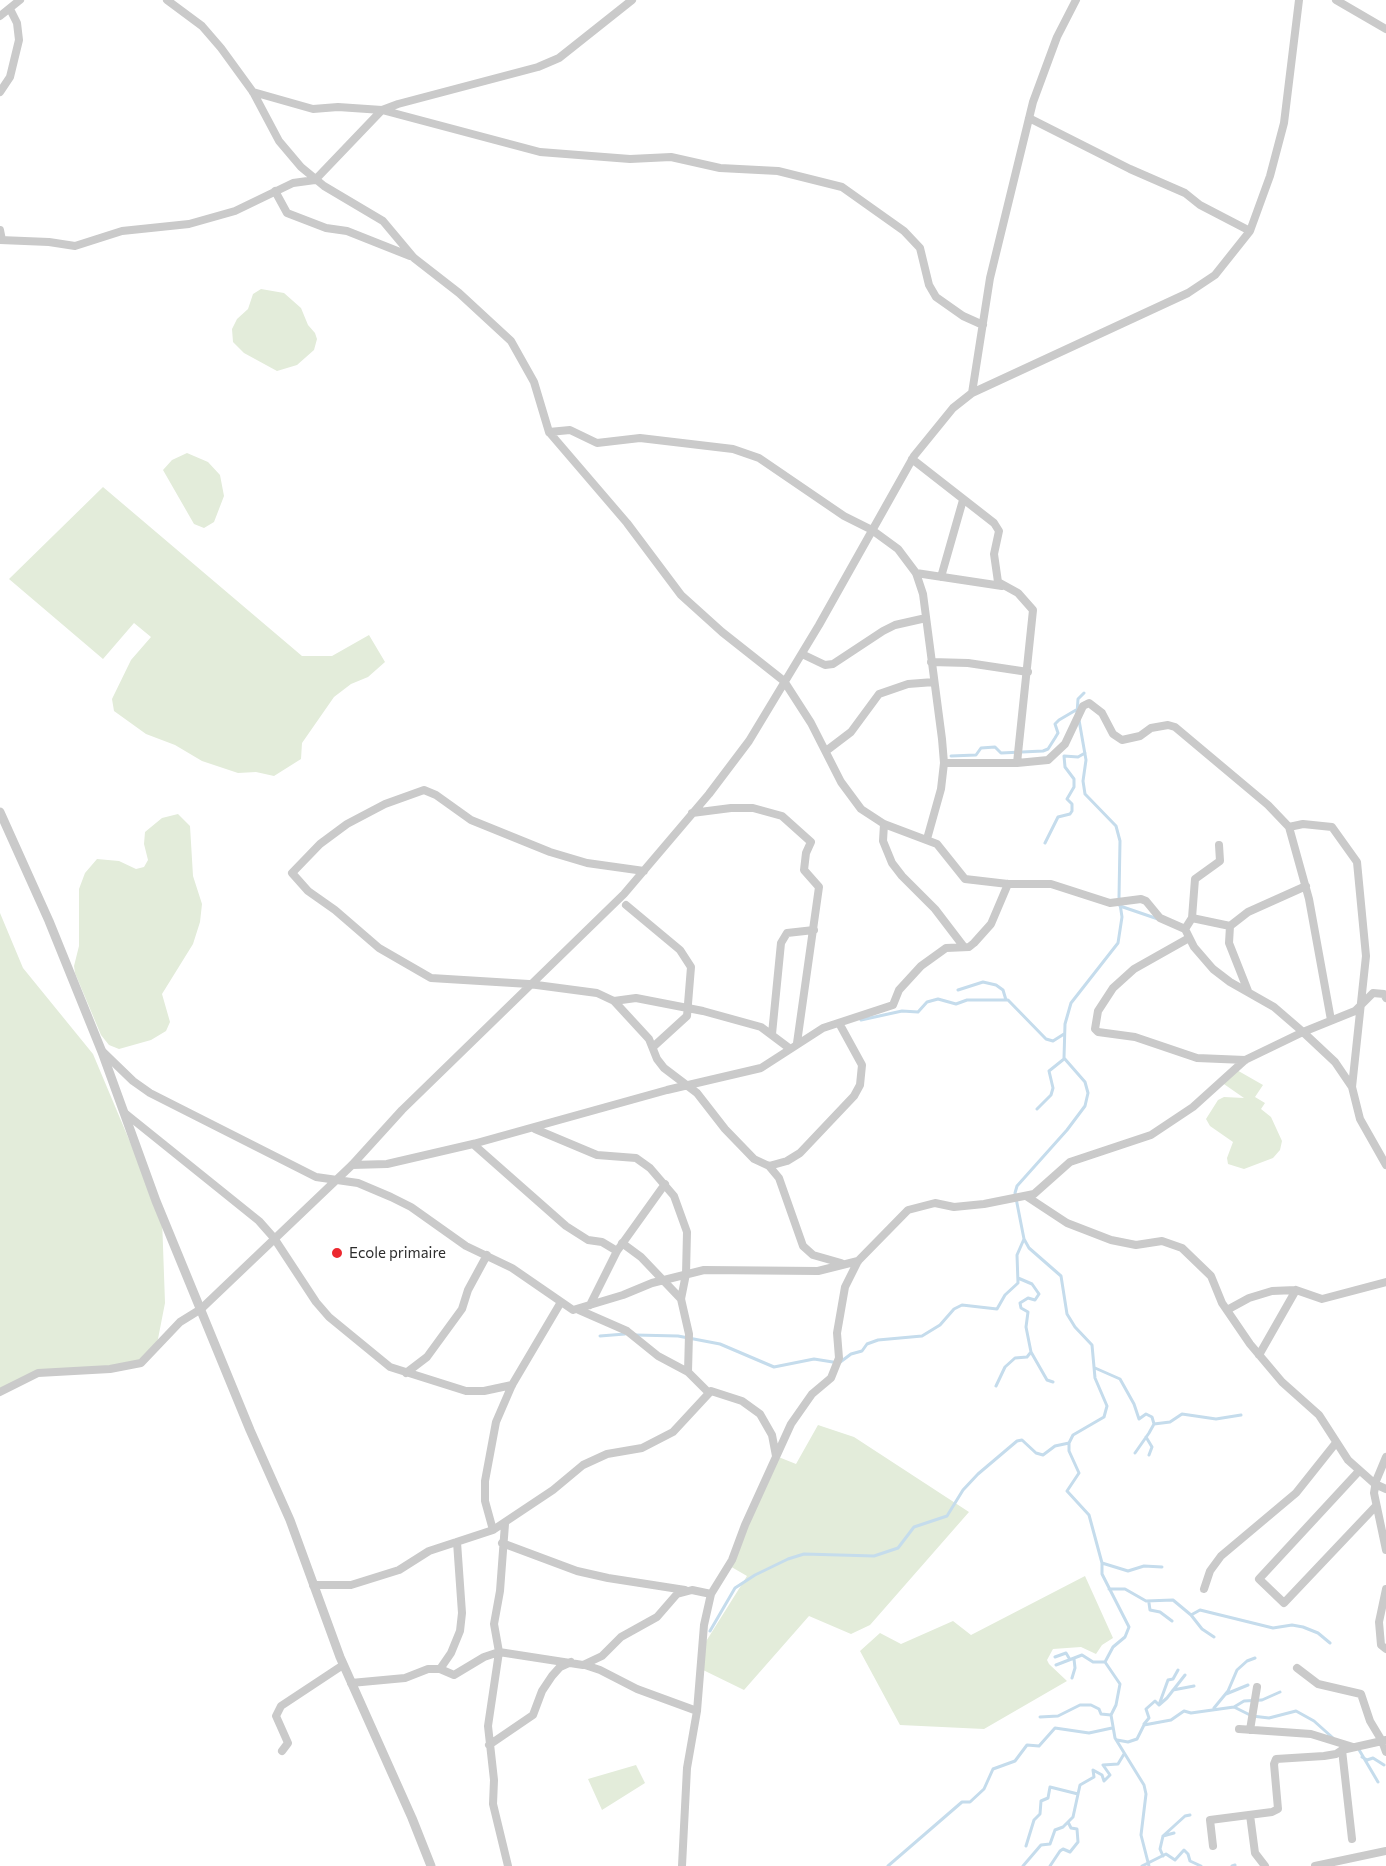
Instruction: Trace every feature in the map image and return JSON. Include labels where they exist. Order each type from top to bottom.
[{"type":"street","points":[[0,16],[20,0]]},
{"type":"street","points":[[167,0],[210,34],[253,93],[288,154],[315,180],[372,212],[390,228],[414,258],[459,294],[511,341],[534,381],[549,432],[627,523],[681,595],[722,632],[784,681],[826,751],[841,782],[861,809],[884,824],[927,839],[944,849],[960,875],[965,879],[1008,884],[1051,884],[1110,903],[1141,899],[1160,918],[1185,929],[1213,969],[1274,1007],[1303,1032],[1329,1056],[1352,1087]]},
{"type":"street","points":[[0,230],[1,240],[49,242],[75,246],[122,231],[189,224],[212,219],[249,205],[293,183],[315,180],[382,111],[398,104],[538,67],[559,58],[632,0]]},
{"type":"street","points":[[972,393],[994,257],[1029,118],[1057,37],[1076,0]]},
{"type":"street","points":[[0,1392],[38,1373],[110,1370],[141,1363],[180,1323],[201,1309],[352,1165],[402,1110],[624,894],[692,813],[748,741],[802,654],[912,459],[935,427],[972,393],[1188,294],[1215,275],[1250,231],[1270,176],[1284,123],[1299,0]]},
{"type":"street","points":[[1336,0],[1386,29]]},
{"type":"street","points":[[0,93],[10,77],[19,40],[17,23],[10,9]]},
{"type":"street","points":[[253,93],[313,109],[338,107],[382,111],[540,152],[630,159],[671,157],[720,168],[778,171],[842,187],[904,231],[920,248],[929,285],[936,297],[963,316],[983,324]]},
{"type":"street","points":[[1029,118],[1130,170],[1185,193],[1200,205],[1250,231]]},
{"type":"street","points":[[274,192],[286,213],[326,228],[347,231],[414,258]]},
{"type":"street","points":[[549,432],[570,430],[597,443],[640,438],[733,449],[759,458],[844,516],[872,530],[898,549],[916,573],[923,594],[944,763],[941,789],[927,839]]},
{"type":"street","points":[[912,459],[963,500],[985,514],[999,531],[995,567],[998,582],[1018,593],[1033,610],[1017,764]]},
{"type":"street","points":[[942,577],[963,500]]},
{"type":"street","points":[[916,573],[1006,586]]},
{"type":"street","points":[[802,654],[825,665],[833,664],[895,625],[926,618]]},
{"type":"street","points":[[931,662],[968,663],[1028,672]]},
{"type":"street","points":[[826,751],[851,732],[879,694],[908,684],[933,682]]},
{"type":"street","points":[[944,763],[1017,764],[1048,760],[1065,744],[1083,706],[1089,703],[1102,713],[1113,734],[1122,740],[1140,736],[1151,728],[1168,725],[1175,727],[1268,805],[1290,827],[1306,886],[1331,1020]]},
{"type":"street","points":[[644,871],[587,863],[550,852],[471,820],[436,795],[424,790],[385,804],[347,824],[320,844],[292,873],[308,891],[335,910],[380,948],[431,978],[529,984],[597,993],[614,1001],[649,1039],[657,1059],[664,1068],[688,1085],[754,1159],[769,1166],[779,1178],[803,1246],[813,1255],[841,1263]]},
{"type":"street","points":[[692,813],[753,808],[783,816],[812,842],[804,867],[805,873],[819,887],[797,1043]]},
{"type":"street","points":[[0,812],[49,921],[102,1052],[156,1201],[290,1520],[343,1665],[412,1818],[431,1866]]},
{"type":"street","points":[[884,824],[883,841],[892,862],[964,947]]},
{"type":"street","points":[[1290,827],[1303,824],[1332,827],[1357,862],[1366,956],[1352,1087],[1360,1119],[1386,1165]]},
{"type":"street","points":[[1185,929],[1192,918],[1195,879],[1220,861],[1219,845]]},
{"type":"street","points":[[352,1165],[387,1164],[473,1144],[535,1129],[688,1085],[761,1068],[823,1028],[893,1005],[898,990],[921,966],[946,948],[964,947],[974,943],[991,924],[1008,884]]},
{"type":"street","points":[[1248,991],[1227,936],[1230,926],[1248,912],[1306,886]]},
{"type":"street","points":[[626,905],[687,957],[691,967],[687,1016],[653,1047]]},
{"type":"street","points":[[1192,918],[1230,926]]},
{"type":"street","points":[[772,1034],[781,943],[787,933],[814,930]]},
{"type":"street","points":[[1190,938],[1134,969],[1113,988],[1098,1011],[1095,1029],[1098,1032],[1135,1037],[1197,1058],[1245,1060]]},
{"type":"street","points":[[682,1866],[687,1768],[697,1711],[704,1625],[711,1594],[732,1560],[745,1525],[791,1424],[812,1394],[831,1378],[835,1369],[839,1358],[837,1333],[845,1287],[858,1261],[908,1210],[935,1203],[954,1207],[984,1204],[1034,1194],[1070,1162],[1151,1135],[1193,1107],[1245,1060],[1362,1006],[1373,993],[1384,994],[1386,998]]},
{"type":"street","points":[[614,1001],[636,998],[687,1007],[761,1027],[789,1048]]},
{"type":"street","points":[[769,1166],[787,1161],[800,1153],[857,1090],[863,1074],[862,1065],[839,1023]]},
{"type":"street","points":[[102,1052],[133,1081],[150,1093],[316,1177],[372,1187],[411,1207],[466,1246],[488,1255],[561,1302],[627,1331],[658,1356],[688,1372],[708,1392]]},
{"type":"street","points":[[126,1114],[251,1214],[274,1238],[316,1302],[329,1317],[390,1367],[472,1391],[512,1384]]},
{"type":"street","points":[[535,1129],[597,1155],[636,1158],[650,1168],[674,1196],[687,1232],[686,1274],[681,1299],[690,1334],[688,1372]]},
{"type":"street","points":[[473,1144],[566,1226],[588,1240],[620,1247],[642,1257],[681,1299]]},
{"type":"street","points":[[590,1305],[620,1247],[664,1184]]},
{"type":"street","points":[[1026,1196],[1067,1223],[1111,1240],[1136,1245],[1162,1241],[1182,1248],[1211,1276],[1227,1310],[1259,1355],[1282,1382],[1318,1415],[1335,1444],[1359,1471],[1374,1484],[1386,1489]]},
{"type":"street","points":[[406,1373],[427,1356],[462,1309],[468,1290],[488,1255]]},
{"type":"street","points":[[579,1310],[663,1280],[704,1270],[818,1271],[841,1263],[858,1261]]},
{"type":"street","points":[[1227,1310],[1259,1294],[1296,1290],[1322,1299],[1386,1282]]},
{"type":"street","points":[[1259,1355],[1296,1290]]},
{"type":"street","points":[[493,1530],[485,1501],[485,1481],[496,1422],[512,1384],[561,1302]]},
{"type":"street","points":[[313,1585],[351,1585],[399,1570],[429,1551],[493,1530],[505,1524],[583,1465],[607,1454],[642,1448],[673,1431],[697,1408],[708,1392],[714,1391],[730,1396],[760,1414],[772,1435],[777,1457]]},
{"type":"street","points":[[1204,1589],[1210,1571],[1221,1556],[1296,1493],[1335,1444]]},
{"type":"street","points":[[1386,1457],[1374,1484],[1376,1507],[1386,1550]]},
{"type":"street","points":[[1359,1471],[1259,1580],[1284,1603],[1376,1507]]},
{"type":"street","points":[[505,1524],[500,1591],[494,1624],[499,1652],[488,1726],[494,1780],[493,1804],[508,1866]]},
{"type":"street","points":[[440,1670],[460,1631],[462,1613],[457,1542]]},
{"type":"street","points":[[502,1543],[588,1573],[711,1594]]},
{"type":"street","points":[[583,1665],[602,1656],[621,1637],[657,1617],[672,1598],[687,1590]]},
{"type":"street","points":[[1386,1590],[1379,1622],[1380,1645],[1386,1649]]},
{"type":"street","points":[[351,1683],[405,1678],[428,1669],[454,1675],[484,1657],[499,1652],[570,1662],[600,1670],[637,1689],[697,1711]]},
{"type":"street","points":[[489,1745],[533,1716],[542,1691],[552,1676],[560,1667],[570,1662]]},
{"type":"street","points":[[282,1751],[288,1743],[276,1716],[281,1706],[343,1665]]},
{"type":"street","points":[[1297,1668],[1318,1684],[1361,1694],[1370,1721],[1384,1740],[1386,1752]]},
{"type":"street","points":[[1250,1730],[1257,1687]]},
{"type":"street","points":[[1239,1729],[1311,1734],[1354,1748]]},
{"type":"street","points":[[1213,1846],[1210,1820],[1278,1809],[1274,1764],[1276,1759],[1330,1755],[1384,1740]]},
{"type":"street","points":[[1342,1750],[1352,1839]]},
{"type":"street","points":[[1250,1815],[1255,1853],[1265,1866]]},
{"type":"street","points":[[1315,1866],[1386,1851]]},
{"type":"green space","points":[[261,289],[284,293],[301,308],[308,325],[315,333],[317,339],[314,350],[297,365],[277,371],[244,353],[233,342],[232,329],[237,319],[248,309],[253,294]]},
{"type":"green space","points":[[187,453],[208,462],[220,475],[224,496],[214,522],[204,528],[194,524],[163,470],[172,460]]},
{"type":"green space","points":[[103,487],[302,656],[332,656],[369,635],[385,662],[368,677],[351,684],[334,697],[302,743],[301,759],[274,776],[256,772],[238,773],[202,761],[175,745],[146,734],[114,711],[112,699],[131,660],[151,637],[134,623],[103,659],[9,579]]},
{"type":"green space","points":[[178,814],[190,826],[193,876],[202,904],[200,922],[193,944],[162,994],[170,1022],[166,1031],[151,1040],[119,1049],[109,1045],[101,1035],[75,973],[74,966],[79,946],[79,889],[85,873],[97,859],[119,861],[136,869],[144,867],[148,860],[144,844],[145,832],[162,818]]},
{"type":"green space","points":[[0,913],[23,968],[93,1054],[162,1218],[165,1303],[157,1344],[140,1361],[109,1368],[36,1371],[0,1390]]},
{"type":"green space","points":[[1235,1069],[1263,1085],[1255,1097],[1265,1103],[1261,1109],[1271,1117],[1282,1141],[1280,1150],[1273,1158],[1244,1169],[1228,1164],[1227,1158],[1233,1142],[1210,1126],[1206,1119],[1218,1100],[1224,1097],[1244,1098],[1221,1082]]},
{"type":"green space","points":[[818,1425],[854,1437],[969,1512],[870,1625],[851,1634],[809,1616],[744,1690],[701,1669],[705,1643],[747,1576],[728,1565],[776,1456],[796,1464]]},
{"type":"green space","points":[[1085,1576],[1113,1638],[1102,1645],[1096,1654],[1081,1647],[1053,1649],[1047,1660],[1067,1681],[984,1729],[900,1725],[860,1651],[880,1633],[901,1644],[953,1621],[971,1635]]},
{"type":"green space","points":[[636,1765],[645,1783],[602,1810],[588,1779]]},
{"type":"waterway","points":[[1077,714],[1078,699],[1084,693]]},
{"type":"waterway","points":[[951,756],[976,755],[981,748],[995,747],[1001,753],[1043,751],[1048,749],[1058,733],[1055,724],[1076,710]]},
{"type":"waterway","points":[[1079,720],[1086,760],[1083,781],[1085,794],[1116,826],[1120,841],[1119,897],[1122,917],[1118,943],[1071,1003],[1065,1024],[1064,1058],[1085,1082],[1088,1093],[1085,1106],[1067,1130],[1017,1186],[1015,1193],[1024,1239],[1029,1248],[1061,1276],[1067,1314],[1075,1327],[1092,1345],[1095,1378],[1107,1406],[1104,1417],[1073,1435],[1069,1443],[1069,1451],[1079,1473],[1067,1491],[1089,1515],[1102,1563],[1102,1574],[1129,1627],[1125,1637],[1113,1647],[1105,1662],[1120,1684],[1116,1705],[1111,1715],[1115,1738],[1144,1785],[1146,1794],[1141,1835],[1149,1866]]},
{"type":"waterway","points":[[1045,843],[1058,817],[1070,814],[1072,811],[1072,804],[1067,799],[1074,787],[1074,779],[1065,767],[1064,756],[1078,757],[1085,753]]},
{"type":"waterway","points":[[1120,906],[1158,919]]},
{"type":"waterway","points":[[958,990],[983,982],[996,985],[1003,990],[1006,1000]]},
{"type":"waterway","points":[[861,1020],[902,1011],[918,1012],[927,1002],[938,999],[956,1004],[967,1000],[1008,1000],[1046,1039],[1053,1041],[1064,1034]]},
{"type":"waterway","points":[[1037,1109],[1051,1095],[1053,1088],[1049,1071],[1064,1059]]},
{"type":"waterway","points":[[635,1335],[678,1336],[720,1344],[774,1367],[814,1359],[839,1363],[851,1354],[862,1351],[867,1344],[878,1340],[922,1336],[940,1325],[954,1309],[962,1305],[997,1309],[1005,1295],[1018,1283],[1017,1255],[1024,1239]]},
{"type":"waterway","points":[[996,1386],[1005,1367],[1015,1358],[1027,1357],[1031,1352],[1026,1327],[1028,1312],[1021,1308],[1020,1303],[1028,1298],[1035,1300],[1039,1294],[1032,1284],[1018,1278]]},
{"type":"waterway","points":[[600,1336],[625,1334]]},
{"type":"waterway","points":[[1031,1352],[1047,1380],[1053,1382]]},
{"type":"waterway","points":[[1095,1368],[1120,1379],[1134,1404],[1139,1419],[1146,1414],[1152,1417],[1154,1424],[1135,1453]]},
{"type":"waterway","points":[[1154,1424],[1170,1422],[1182,1414],[1216,1419],[1241,1415]]},
{"type":"waterway","points":[[1146,1437],[1152,1447],[1149,1455]]},
{"type":"waterway","points":[[710,1631],[735,1588],[755,1575],[804,1554],[874,1556],[898,1548],[914,1527],[947,1516],[963,1490],[1017,1441],[1022,1440],[1036,1453],[1043,1455],[1055,1446],[1069,1443]]},
{"type":"waterway","points":[[1102,1563],[1128,1571],[1144,1566],[1162,1567]]},
{"type":"waterway","points":[[1109,1589],[1125,1589],[1146,1601],[1173,1600],[1191,1615],[1200,1610],[1273,1628],[1292,1625],[1303,1627],[1318,1633],[1330,1643]]},
{"type":"waterway","points":[[1149,1603],[1150,1610],[1160,1612],[1172,1621]]},
{"type":"waterway","points":[[1191,1615],[1202,1629],[1214,1637]]},
{"type":"waterway","points":[[1055,1657],[1066,1653],[1069,1658]]},
{"type":"waterway","points":[[1056,1665],[1082,1655],[1093,1662],[1105,1662]]},
{"type":"waterway","points":[[1214,1708],[1228,1691],[1237,1670],[1247,1661],[1255,1658]]},
{"type":"waterway","points":[[1072,1678],[1075,1668],[1074,1659]]},
{"type":"waterway","points":[[1160,1702],[1168,1680],[1173,1679],[1178,1670]]},
{"type":"waterway","points":[[1144,1724],[1149,1718],[1146,1709],[1155,1701],[1159,1705],[1185,1675]]},
{"type":"waterway","points":[[1226,1694],[1248,1685]]},
{"type":"waterway","points":[[1173,1690],[1194,1686]]},
{"type":"waterway","points":[[1234,1707],[1244,1701],[1262,1700],[1280,1692]]},
{"type":"waterway","points":[[1040,1717],[1058,1716],[1080,1705],[1091,1705],[1099,1709],[1101,1714],[1111,1715]]},
{"type":"waterway","points":[[1117,1740],[1128,1742],[1137,1739],[1144,1725],[1171,1720],[1184,1711],[1191,1713],[1234,1707],[1252,1716],[1269,1718],[1296,1711],[1314,1721],[1333,1738]]},
{"type":"waterway","points":[[888,1866],[962,1802],[970,1802],[984,1789],[993,1769],[1015,1761],[1027,1745],[1039,1746],[1055,1728],[1089,1733],[1112,1728]]},
{"type":"waterway","points":[[1358,1748],[1378,1782]]},
{"type":"waterway","points":[[1023,1866],[1041,1845],[1050,1844],[1055,1830],[1063,1827],[1073,1817],[1080,1785],[1094,1777],[1093,1770],[1102,1775],[1104,1781],[1110,1775],[1103,1765],[1118,1764],[1124,1754]]},
{"type":"waterway","points":[[1362,1757],[1367,1760],[1373,1758],[1384,1765]]},
{"type":"waterway","points":[[1026,1846],[1034,1820],[1040,1814],[1041,1801],[1048,1798],[1050,1787],[1078,1794]]},
{"type":"waterway","points":[[1163,1856],[1160,1849],[1163,1836],[1185,1816],[1190,1815]]},
{"type":"waterway","points":[[1050,1866],[1060,1851],[1063,1849],[1070,1852],[1078,1842],[1077,1829],[1071,1828],[1068,1822]]},
{"type":"waterway","points":[[1163,1836],[1174,1833]]},
{"type":"waterway","points":[[1142,1866],[1166,1854],[1175,1860],[1184,1850],[1190,1861],[1201,1866]]},
{"type":"place","name":"Ecole primaire","points":[[337,1253]]}]
